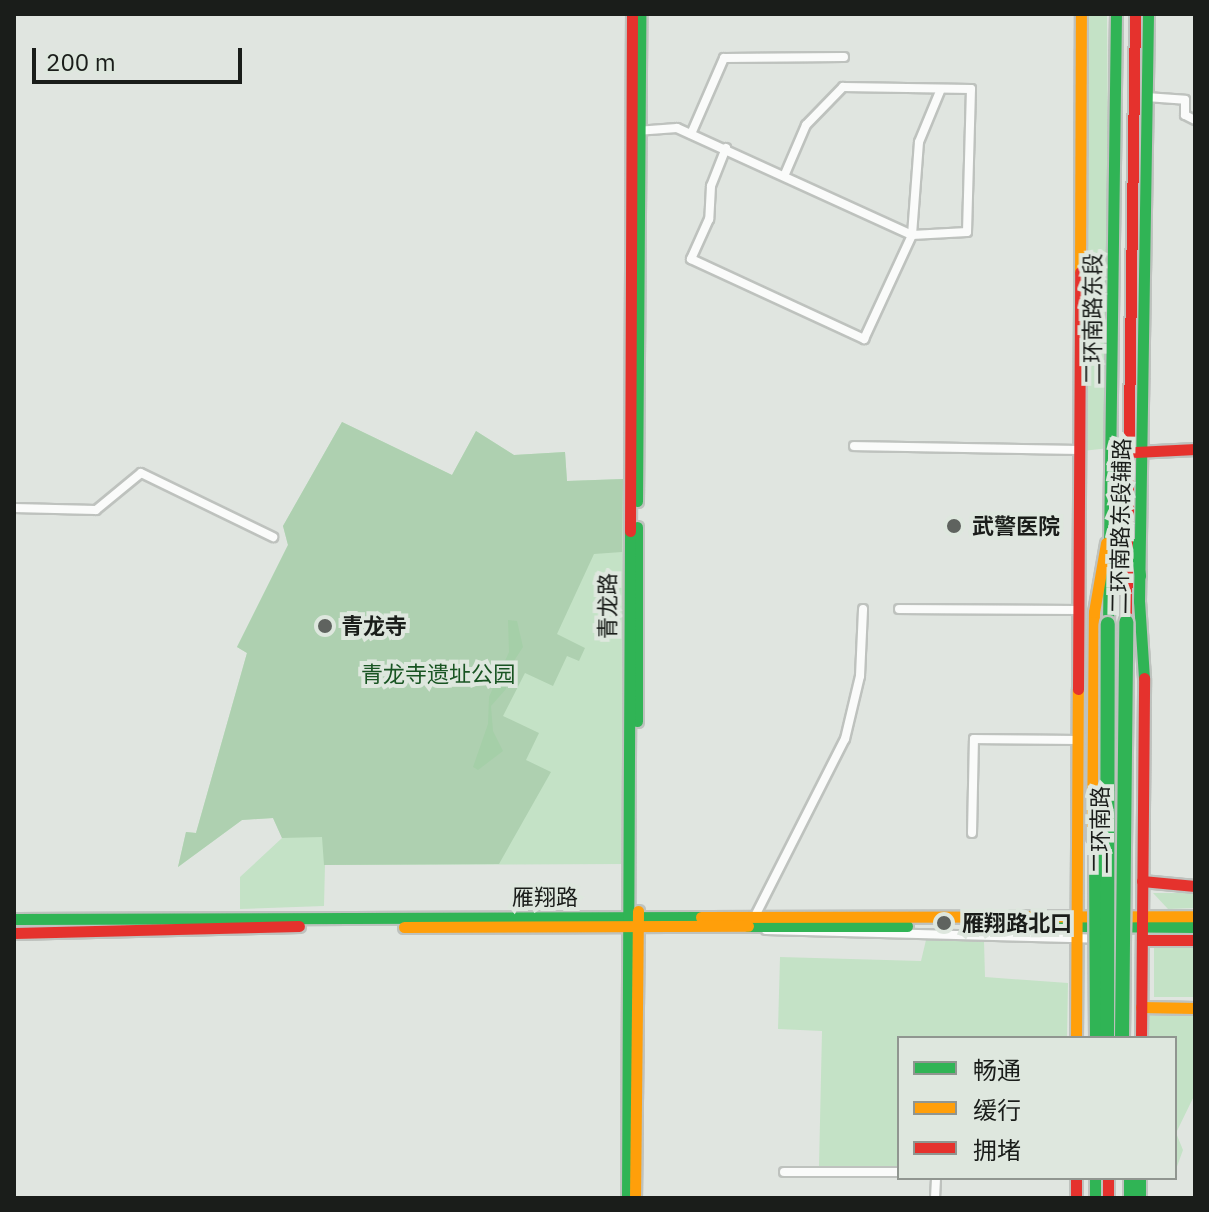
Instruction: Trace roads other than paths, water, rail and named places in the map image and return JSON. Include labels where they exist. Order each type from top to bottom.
[{"type":"main road","name":"青龙路","points":[[632,14],[635,131],[635,1198]]},
{"type":"main road","name":"青龙路","points":[[635,131],[640,14]]},
{"type":"main road","name":"二环南路东段辅路","points":[[1081,14],[1074,740],[1083,928]]},
{"type":"main road","name":"二环南路东段","points":[[1116,14],[1121,516],[1126,622]]},
{"type":"main road","name":"二环南路东段","points":[[1108,624],[1121,516],[1137,452],[1135,14]]},
{"type":"main road","name":"二环南路东段辅路","points":[[1141,1036],[1137,452],[1148,14]]},
{"type":"main road","points":[[1137,452],[1195,449]]},
{"type":"main road","points":[[1121,516],[1140,575]]},
{"type":"main road","points":[[1076,1036],[1094,612],[1121,516]]},
{"type":"main road","name":"二环南路","points":[[1122,1036],[1122,749],[1126,622]]},
{"type":"main road","name":"二环南路","points":[[1107,1036],[1108,624]]},
{"type":"main road","points":[[1122,749],[1131,867],[1130,1036]]},
{"type":"main road","points":[[1097,1036],[1096,845],[1108,782]]},
{"type":"main road","points":[[1142,881],[1195,886]]},
{"type":"main road","points":[[1142,928],[1195,916]]},
{"type":"main road","name":"雁翔路","points":[[17,918],[1142,928]]},
{"type":"main road","name":"青龙路","points":[[627,1198],[633,923]]},
{"type":"main road","name":"雁翔路","points":[[14,933],[633,923]]},
{"type":"main road","points":[[1142,928],[1195,927]]},
{"type":"main road","points":[[1083,928],[1091,1036]]},
{"type":"main road","points":[[1142,928],[1195,940]]},
{"type":"main road","points":[[1141,1007],[1195,1008]]},
{"type":"street","points":[[691,134],[724,58],[844,57]]},
{"type":"street","points":[[635,131],[677,128],[785,174],[912,235],[967,232],[971,89],[843,87],[806,125],[785,174]]},
{"type":"street","points":[[726,148],[711,186],[709,219],[691,259],[864,339],[912,235],[919,142],[941,89]]},
{"type":"street","points":[[1146,97],[1185,100],[1185,115],[1195,120]]},
{"type":"street","points":[[854,446],[1075,450]]},
{"type":"street","points":[[14,508],[96,510],[141,473],[273,537]]},
{"type":"street","points":[[863,609],[860,676],[845,739],[754,923],[788,934],[1142,928]]},
{"type":"street","points":[[899,609],[1074,610]]},
{"type":"street","points":[[972,833],[974,739],[1074,740]]},
{"type":"street","points":[[784,1172],[897,1172]]},
{"type":"place","name":"武警医院","points":[[954,526]]},
{"type":"place","name":"青龙寺","points":[[325,626]]},
{"type":"place","name":"雁翔路北口","points":[[944,923]]},
{"type":"park label","name":"青龙寺遗址公园","points":[[438,674]]}]
